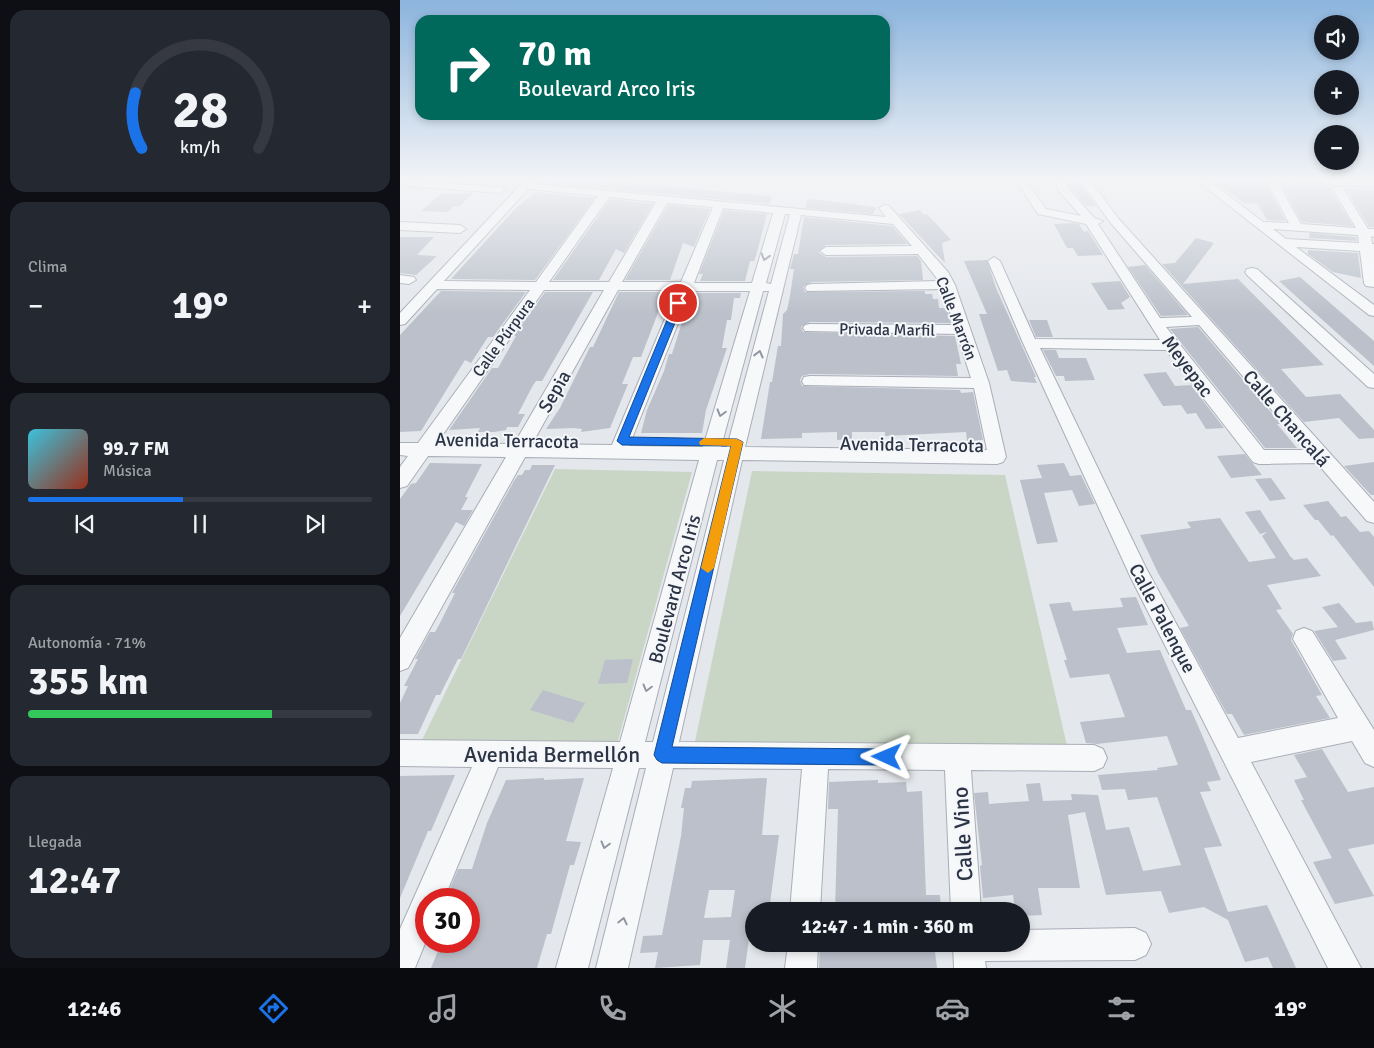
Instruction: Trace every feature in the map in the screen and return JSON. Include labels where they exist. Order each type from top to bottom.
[{"type":"street","points":[[400,321],[490,224]]},
{"type":"street","name":"Calle Púrpura","points":[[400,481],[584,224]]},
{"type":"street","name":"Sepia","points":[[400,660],[649,224]]},
{"type":"street","points":[[620,447],[711,224]]},
{"type":"street","name":"Boulevard Arco Iris","points":[[572,968],[712,448],[766,287],[784,224]]},
{"type":"street","name":"Calle Marrón","points":[[898,224],[943,274],[948,285],[981,383],[995,445]]},
{"type":"street","name":"Meyepac","points":[[1090,224],[1170,345],[1259,457],[1320,456]]},
{"type":"street","name":"Calle Chancalá","points":[[1118,224],[1374,516]]},
{"type":"street","points":[[1262,225],[1369,232],[1373,283]]},
{"type":"street","points":[[1262,225],[1374,312]]},
{"type":"street","points":[[400,226],[460,229]]},
{"type":"street","points":[[1282,242],[1371,248]]},
{"type":"street","points":[[826,251],[920,250]]},
{"type":"street","name":"Calle Palenque","points":[[994,261],[1030,343],[1138,572],[1346,968]]},
{"type":"street","points":[[1252,272],[1374,382],[1370,384],[1368,389],[1374,396]]},
{"type":"street","points":[[434,285],[766,287]]},
{"type":"street","points":[[812,288],[948,285]]},
{"type":"street","name":"Boulevard Arco Iris","points":[[612,968],[736,448],[766,287]]},
{"type":"street","points":[[1156,323],[1201,321]]},
{"type":"street","name":"Privada Marfil","points":[[810,328],[964,330]]},
{"type":"street","points":[[1030,343],[1170,345]]},
{"type":"street","points":[[810,381],[981,383]]},
{"type":"street","name":"Avenida Terracota","points":[[400,439],[426,444],[736,448],[997,457],[995,445]]},
{"type":"street","name":"Avenida Terracota","points":[[400,449],[426,444]]},
{"type":"street","points":[[1304,639],[1374,754]]},
{"type":"street","points":[[1234,752],[1358,727]]},
{"type":"street","name":"Avenida Bermellón","points":[[400,752],[1094,758]]},
{"type":"street","points":[[434,888],[492,753]]},
{"type":"street","points":[[806,902],[816,756]]},
{"type":"street","name":"Calle Vino","points":[[957,757],[965,902]]},
{"type":"street","points":[[400,966],[415,931]]},
{"type":"street","points":[[969,953],[1135,944]]},
{"type":"street","points":[[801,968],[802,952]]},
{"type":"green space","points":[[555,469],[692,472],[616,748],[420,744]]},
{"type":"green space","points":[[752,471],[1005,475],[1067,746],[694,746]]},
{"type":"building","points":[[501,224],[576,224],[535,280],[451,279]]},
{"type":"building","points":[[592,224],[641,224],[624,253],[616,249],[599,280],[553,280]]},
{"type":"building","points":[[657,224],[704,224],[694,247],[683,243],[670,280],[625,280]]},
{"type":"building","points":[[718,224],[764,224],[756,256],[754,261],[750,261],[745,281],[700,281],[703,274],[699,274]]},
{"type":"building","points":[[803,224],[892,226],[908,244],[826,245],[818,252],[826,257],[917,256],[921,261],[923,280],[812,282],[803,287],[805,292],[925,291],[925,294],[932,294],[933,299],[938,299],[939,308],[947,308],[951,323],[810,322],[801,327],[803,332],[955,336],[961,364],[956,364],[958,376],[810,374],[802,376],[800,380],[802,386],[960,390],[961,393],[973,392],[983,440],[967,441],[966,432],[885,436],[885,432],[852,432],[852,439],[837,440],[837,432],[802,433],[802,438],[761,439],[770,382],[772,382],[778,346],[781,346],[783,314],[787,310],[790,296],[794,269],[790,269],[794,254],[798,254]]},
{"type":"building","points":[[909,224],[936,224],[951,240],[942,243],[945,263]]},
{"type":"building","points":[[1054,224],[1079,224],[1084,232],[1088,231],[1103,255],[1078,256],[1073,248],[1067,248]]},
{"type":"building","points":[[1330,224],[1352,224],[1353,226]]},
{"type":"building","points":[[1367,224],[1374,224],[1374,227],[1369,227]]},
{"type":"building","points":[[1310,233],[1356,237],[1357,241],[1309,238]]},
{"type":"building","points":[[400,237],[434,237],[417,255],[437,256],[416,275],[400,273]]},
{"type":"building","points":[[1196,238],[1214,243],[1183,284],[1238,279],[1324,365],[1281,369],[1306,397],[1340,394],[1374,430],[1374,438],[1359,439],[1339,418],[1304,422],[1162,264],[1175,263]]},
{"type":"building","points":[[1308,250],[1358,253],[1361,278],[1333,272],[1308,254]]},
{"type":"building","points":[[987,260],[996,288],[1037,383],[1011,381],[1007,370],[998,371],[979,314],[987,314],[964,261]]},
{"type":"building","points":[[1145,265],[1188,315],[1161,316],[1128,267]]},
{"type":"building","points":[[1300,277],[1374,341],[1374,366],[1279,281]]},
{"type":"building","points":[[1120,281],[1130,297],[1121,303],[1125,309],[1108,310],[1091,283]]},
{"type":"building","points":[[441,291],[526,292],[493,337],[488,337],[471,363],[465,360],[421,431],[400,432],[400,335]]},
{"type":"building","points":[[545,292],[593,292],[542,381],[536,381],[532,387],[518,414],[525,414],[518,427],[507,427],[506,430],[494,432],[478,432],[480,428],[449,430],[492,368],[498,368],[516,336],[514,336]]},
{"type":"building","points":[[619,292],[666,292],[641,357],[633,357],[622,384],[628,384],[610,428],[581,432],[582,429],[574,428],[546,429],[560,408],[590,347],[593,347]]},
{"type":"building","points":[[694,293],[741,293],[740,298],[734,298],[731,320],[727,320],[722,348],[727,348],[706,410],[702,433],[641,433],[647,410],[664,371],[669,354],[672,354],[688,303]]},
{"type":"building","points":[[1029,320],[1047,320],[1053,337],[1036,337]]},
{"type":"building","points":[[1198,327],[1281,424],[1277,424],[1297,448],[1265,448],[1170,329]]},
{"type":"building","points":[[1043,350],[1056,350],[1059,358],[1086,358],[1095,380],[1065,381],[1064,376],[1056,376]]},
{"type":"building","points":[[1166,372],[1175,386],[1191,385],[1224,428],[1206,429],[1196,413],[1187,414],[1181,405],[1163,406],[1143,374]]},
{"type":"building","points":[[1245,454],[1262,475],[1231,478],[1217,456]]},
{"type":"building","points":[[1374,462],[1374,495],[1371,495],[1344,466]]},
{"type":"building","points":[[430,463],[482,464],[465,497],[468,497],[461,510],[473,510],[464,526],[456,522],[400,616],[400,499],[411,484],[416,483]]},
{"type":"building","points":[[1064,463],[1070,476],[1081,475],[1095,504],[1079,506],[1072,490],[1044,493],[1058,542],[1037,544],[1020,480],[1042,478],[1037,465]]},
{"type":"building","points":[[532,465],[555,465],[461,659],[458,659],[440,695],[436,695],[418,734],[400,734],[400,703],[408,686],[404,686],[418,659],[415,659],[430,632],[435,632],[439,625],[455,593],[452,593],[514,481],[525,470],[530,470]]},
{"type":"building","points":[[1271,478],[1286,499],[1270,501],[1255,479]]},
{"type":"building","points":[[1328,501],[1341,517],[1346,516],[1360,532],[1369,531],[1374,537],[1374,587],[1333,535],[1331,536],[1318,520],[1315,520],[1303,505]]},
{"type":"building","points":[[1260,510],[1290,556],[1294,560],[1307,558],[1321,576],[1267,585],[1282,609],[1276,610],[1293,634],[1291,640],[1322,695],[1316,696],[1330,718],[1244,735],[1232,714],[1227,714],[1180,628],[1189,626],[1158,573],[1140,535],[1191,528],[1187,522],[1220,518],[1249,562],[1276,558],[1262,536],[1267,532],[1260,534],[1245,512]]},
{"type":"building","points":[[1136,597],[1148,625],[1117,628],[1127,653],[1160,650],[1186,710],[1191,710],[1221,780],[1207,782],[1211,791],[1200,792],[1222,846],[1204,848],[1228,912],[1267,905],[1296,968],[1273,968],[1268,957],[1245,962],[1228,920],[1204,907],[1169,913],[1161,891],[1106,895],[1085,812],[1068,815],[1080,888],[1038,888],[1042,915],[1030,916],[1030,902],[1014,902],[1013,895],[983,898],[980,866],[982,865],[974,793],[988,792],[989,804],[1029,801],[1026,784],[1040,783],[1043,801],[1072,800],[1071,794],[1098,795],[1106,830],[1129,827],[1143,871],[1181,865],[1157,797],[1128,800],[1125,789],[1102,790],[1098,775],[1158,770],[1157,768],[1178,765],[1167,736],[1097,744],[1086,743],[1080,722],[1125,717],[1109,674],[1070,678],[1064,660],[1067,660],[1049,604],[1070,602],[1073,611],[1123,607],[1120,598]]},
{"type":"building","points":[[1339,603],[1356,623],[1372,621],[1374,630],[1335,640],[1347,659],[1333,661],[1314,631],[1338,627],[1322,607]]},
{"type":"building","points":[[633,659],[627,683],[598,684],[605,660]]},
{"type":"building","points":[[543,690],[585,703],[573,723],[530,710]]},
{"type":"building","points":[[1322,749],[1348,792],[1374,787],[1374,844],[1348,849],[1374,896],[1335,904],[1313,862],[1332,858],[1301,800],[1304,800],[1294,780],[1307,777],[1294,755]]},
{"type":"building","points":[[455,775],[431,831],[428,831],[400,898],[400,776]]},
{"type":"building","points":[[584,778],[566,841],[581,842],[574,865],[570,865],[551,934],[547,934],[537,968],[431,968],[437,953],[480,953],[480,888],[450,888],[458,869],[472,869],[487,823],[506,780]]},
{"type":"building","points":[[767,778],[762,835],[779,835],[770,902],[745,902],[745,952],[747,952],[745,968],[726,968],[730,940],[703,940],[700,965],[655,968],[658,952],[640,953],[643,936],[662,935],[681,836],[684,808],[681,808],[685,788],[691,788],[692,781]],"holes":[[[709,890],[735,890],[731,917],[704,918]]]},
{"type":"building","points":[[878,780],[878,783],[906,782],[907,792],[922,791],[926,895],[940,895],[940,902],[835,902],[838,809],[828,809],[829,782]]},
{"type":"building","points":[[820,952],[935,952],[937,968],[819,968]]},
{"type":"slow traffic","points":[[704,442],[737,442],[708,568]]},
{"type":"route","points":[[678,303],[622,441],[737,442],[662,755],[887,757]]}]
